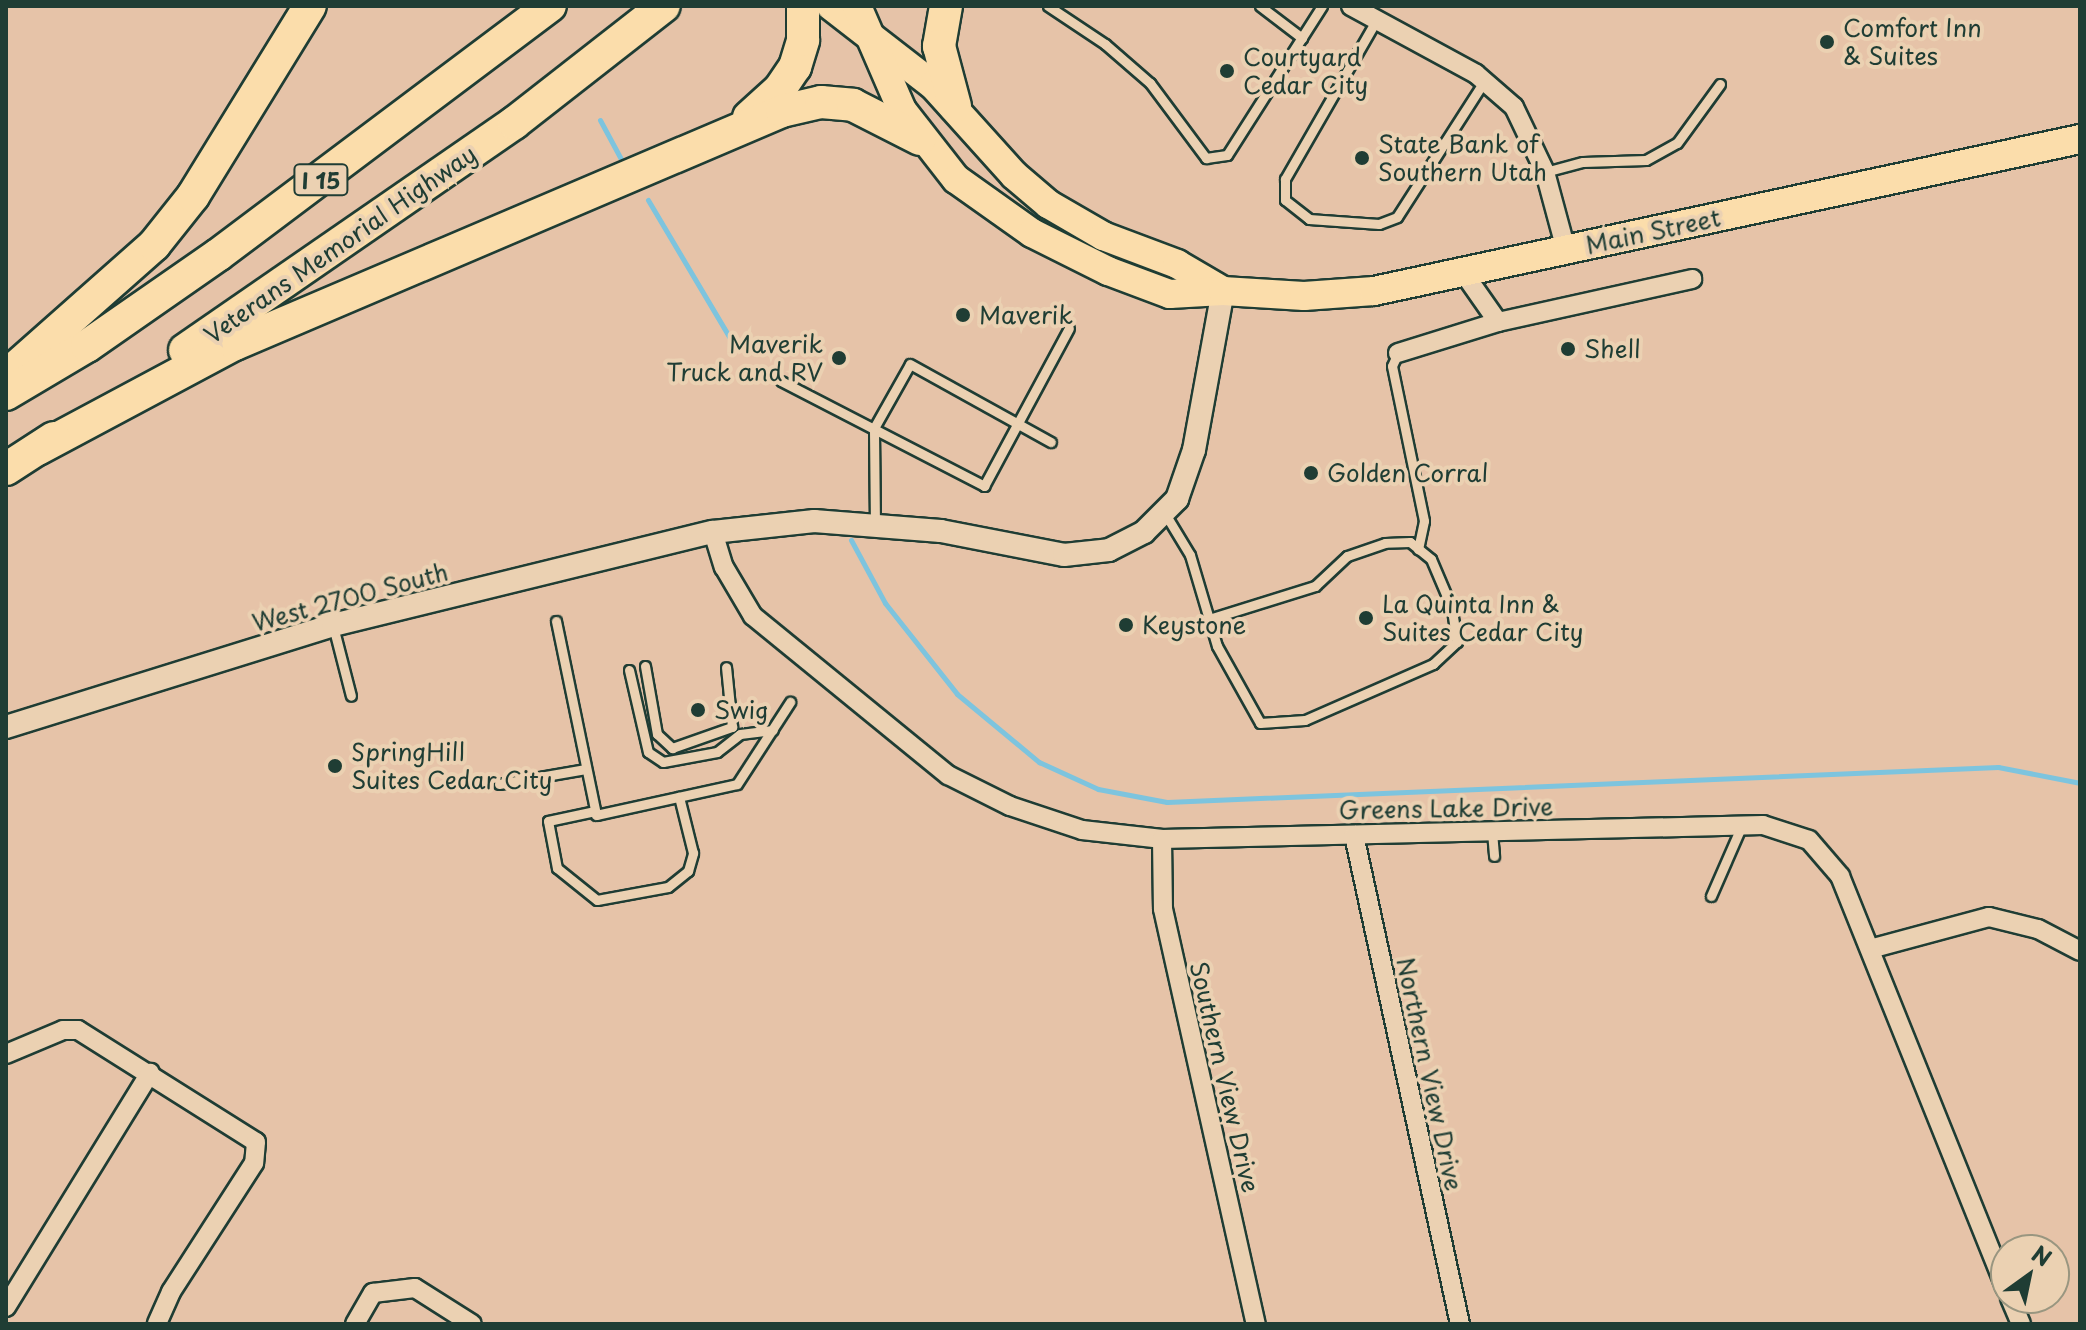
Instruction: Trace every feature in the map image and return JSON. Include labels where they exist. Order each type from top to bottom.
[{"type":"highway","points":[[6,376],[154,245],[193,196],[310,6]]},
{"type":"highway","name":"I 15","points":[[6,394],[87,346],[218,255],[550,6]]},
{"type":"highway","name":"Veterans Memorial Highway","points":[[6,469],[514,123],[664,6]]},
{"type":"highway","points":[[737,127],[790,75],[803,40],[803,6]]},
{"type":"highway","points":[[946,6],[940,55],[955,106]]},
{"type":"highway","points":[[38,449],[235,344],[591,197],[737,127],[800,106],[843,103],[873,112],[920,139]]},
{"type":"main road","points":[[831,6],[955,106],[1014,175],[1048,204],[1103,236],[1177,264],[1223,291]]},
{"type":"main road","name":"Main Street","points":[[857,6],[892,91],[920,139],[981,201],[1081,258],[1170,294],[1223,291],[1327,296],[1463,272],[2080,139]]},
{"type":"street","points":[[1351,6],[1485,80],[1514,107],[1545,172],[1566,250]]},
{"type":"street","points":[[1463,272],[1498,322]]},
{"type":"street","points":[[1398,353],[1498,322],[1692,279]]},
{"type":"street","name":"West 2700 South","points":[[6,727],[333,625],[713,532],[814,521],[941,531],[1064,555],[1109,550],[1144,532],[1177,499],[1194,450],[1223,291]]},
{"type":"street","name":"Greens Lake Drive","points":[[713,532],[724,567],[753,616],[948,775],[1010,806],[1082,830],[1162,839],[1763,825],[1809,840],[1840,876],[1990,1248]]},
{"type":"street","name":"Northern View Drive","points":[[1354,835],[1460,1324]]},
{"type":"street","name":"Southern View Drive","points":[[1162,839],[1163,909],[1256,1324]]},
{"type":"street","points":[[1870,949],[1989,917],[2038,929],[2080,951]]},
{"type":"street","points":[[6,1054],[63,1030],[78,1030],[256,1142],[258,1150],[171,1292],[157,1324]]},
{"type":"street","points":[[6,1307],[150,1073]]},
{"type":"street","points":[[355,1324],[373,1293],[415,1288],[472,1324]]},
{"type":"lane","points":[[1048,6],[1105,44],[1150,83],[1206,158],[1227,155],[1322,6]]},
{"type":"lane","points":[[1260,6],[1302,38]]},
{"type":"lane","points":[[1377,19],[1285,179],[1285,200],[1309,219],[1379,224],[1397,217],[1485,80]]},
{"type":"lane","points":[[1545,172],[1583,162],[1646,160],[1677,143],[1720,84]]},
{"type":"lane","points":[[781,381],[984,486],[1069,328]]},
{"type":"lane","points":[[1398,353],[1392,366],[1424,521],[1418,549]]},
{"type":"lane","points":[[875,526],[874,428],[910,364],[1051,442]]},
{"type":"lane","points":[[1164,512],[1190,555],[1209,619],[1229,670],[1260,723],[1305,720],[1433,664],[1457,642],[1446,594],[1431,559],[1410,542],[1385,543],[1360,551],[1347,556],[1315,586],[1209,619]]},
{"type":"lane","points":[[556,621],[596,815],[737,784],[790,702]]},
{"type":"lane","points":[[333,625],[351,696]]},
{"type":"lane","points":[[645,666],[662,742],[672,748],[736,730],[773,730]]},
{"type":"lane","points":[[629,670],[648,752],[663,762],[717,752],[736,730],[726,667]]},
{"type":"lane","points":[[499,784],[586,769]]},
{"type":"lane","points":[[595,811],[548,821],[557,868],[597,900],[668,887],[688,871],[693,853],[679,797]]},
{"type":"lane","points":[[1711,896],[1742,825]]},
{"type":"lane","points":[[1492,831],[1494,856]]},
{"type":"waterway","points":[[600,120],[621,159]]},
{"type":"waterway","points":[[648,200],[736,348]]},
{"type":"waterway","points":[[851,540],[885,603],[957,694],[1039,762],[1098,789],[1167,802],[1998,767],[2080,783]]},
{"type":"place","name":"Comfort Inn & Suites","points":[[1827,42]]},
{"type":"place","name":"Courtyard Cedar City","points":[[1227,71]]},
{"type":"place","name":"State Bank of Southern Utah","points":[[1362,158]]},
{"type":"place","name":"Maverik","points":[[963,315]]},
{"type":"place","name":"Shell","points":[[1568,349]]},
{"type":"place","name":"Maverik Truck and RV","points":[[839,358]]},
{"type":"place","name":"Golden Corral","points":[[1311,473]]},
{"type":"place","name":"La Quinta Inn & Suites Cedar City","points":[[1366,618]]},
{"type":"place","name":"Keystone","points":[[1126,625]]},
{"type":"place","name":"Swig","points":[[698,710]]},
{"type":"place","name":"SpringHill Suites Cedar City","points":[[335,766]]}]
